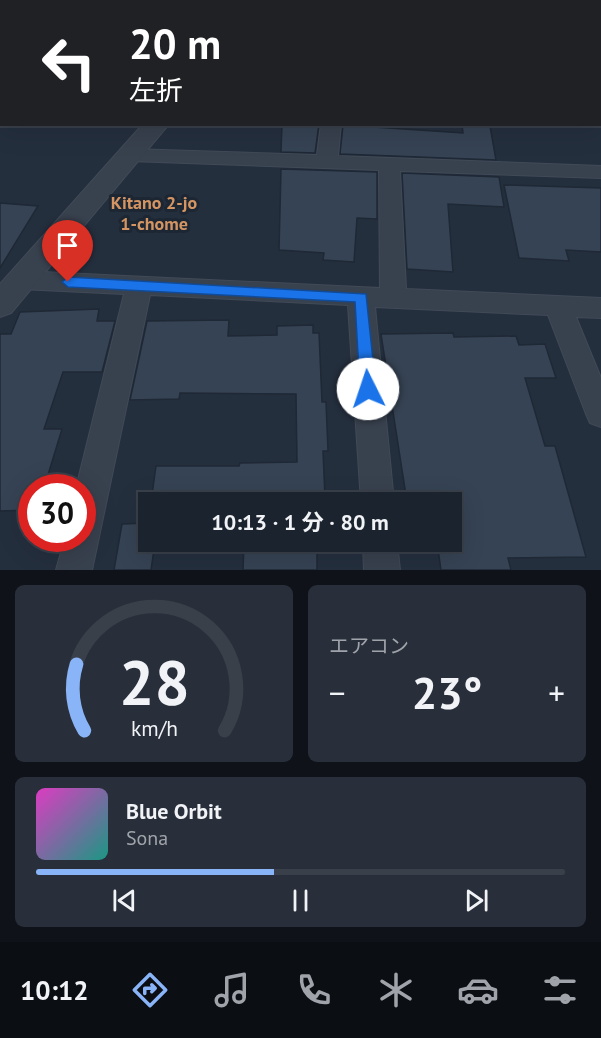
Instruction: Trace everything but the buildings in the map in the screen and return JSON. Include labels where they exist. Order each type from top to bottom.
[{"type":"street","points":[[0,305],[155,126]]},
{"type":"street","points":[[327,161],[331,126]]},
{"type":"street","points":[[130,155],[601,172]]},
{"type":"street","points":[[388,163],[393,299]]},
{"type":"street","points":[[21,280],[601,308]]},
{"type":"street","points":[[96,475],[139,285]]},
{"type":"street","points":[[361,298],[376,492]]},
{"type":"street","points":[[558,306],[601,414]]},
{"type":"street","points":[[74,570],[78,552]]},
{"type":"street","points":[[381,552],[382,570]]},
{"type":"district","name":"Kitano 2-jo 1-chome","points":[[154,213]]},
{"type":"route","points":[[68,282],[361,298],[368,389]]}]
